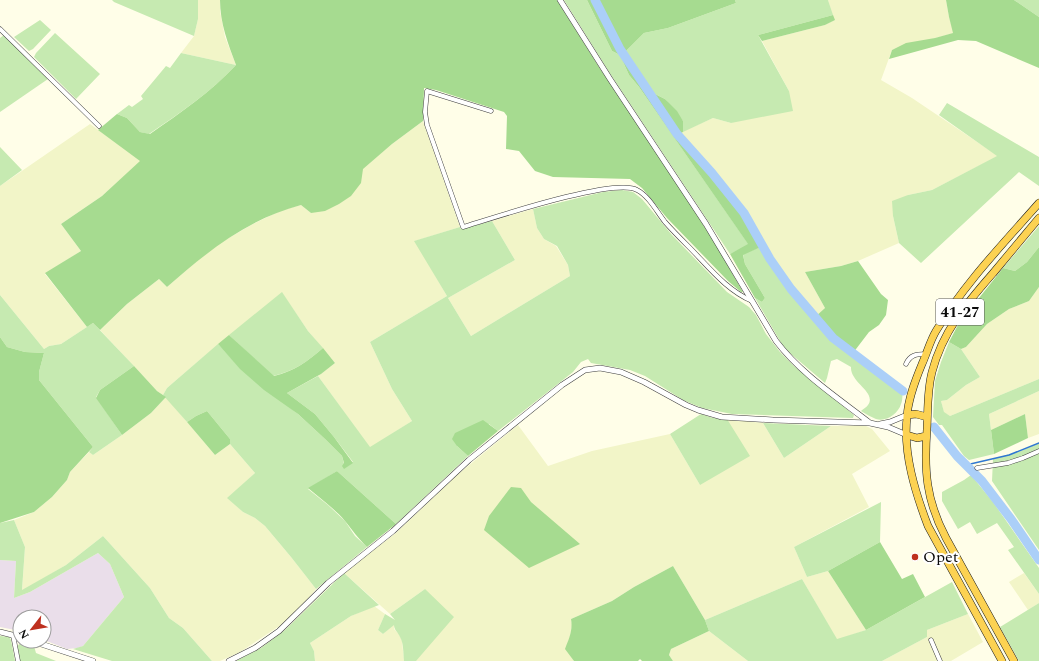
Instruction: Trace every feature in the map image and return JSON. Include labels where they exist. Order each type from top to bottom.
[{"type":"highway","name":"41-27","points":[[926,354],[935,332],[968,286],[1039,203]]},
{"type":"highway","name":"41-27","points":[[1014,661],[938,521],[932,505],[926,477],[928,394],[937,356],[954,321],[1039,218]]},
{"type":"highway","points":[[926,354],[914,384],[907,415],[906,435],[910,466],[920,504],[928,526],[1002,661]]},
{"type":"highway","points":[[907,415],[916,414],[927,417]]},
{"type":"highway","points":[[906,435],[917,438],[926,436]]},
{"type":"street","points":[[560,0],[610,79],[706,224],[776,341],[789,356],[820,384],[870,423]]},
{"type":"street","points":[[0,29],[99,126]]},
{"type":"street","points":[[491,111],[427,91],[425,112],[427,125],[463,227],[594,190],[619,187],[633,188],[643,194],[667,223],[721,280],[737,293],[753,302]]},
{"type":"street","points":[[906,364],[908,359],[913,355],[926,354]]},
{"type":"street","points":[[229,661],[254,648],[279,631],[328,583],[393,531],[468,460],[562,385],[585,370],[600,368],[621,372],[644,382],[686,405],[722,417],[870,423],[888,427],[906,435]]},
{"type":"street","points":[[877,424],[890,422],[907,415]]},
{"type":"street","points":[[977,468],[1023,458],[1039,451]]},
{"type":"street","points":[[0,632],[12,635]]},
{"type":"street","points":[[931,640],[940,661]]},
{"type":"street","points":[[52,648],[93,661]]},
{"type":"street","points":[[16,649],[18,661]]},
{"type":"shaded area","points":[[98,553],[110,564],[124,597],[83,646],[67,649],[52,643],[52,609],[12,609],[12,629],[0,627],[0,560],[16,561],[14,598],[30,592]]},
{"type":"green space","points":[[112,0],[198,0],[198,19],[194,36],[114,2]]},
{"type":"green space","points":[[198,0],[220,0],[220,11],[225,37],[236,65],[181,53],[194,36],[198,19]]},
{"type":"green space","points":[[220,0],[557,0],[599,67],[691,205],[743,292],[728,281],[667,218],[642,188],[630,179],[553,177],[535,171],[519,151],[506,149],[507,116],[504,112],[436,90],[424,88],[423,121],[392,144],[363,169],[361,183],[351,196],[325,211],[311,213],[301,205],[263,219],[213,249],[167,287],[159,279],[127,304],[100,330],[93,323],[87,327],[45,273],[81,251],[61,224],[102,196],[140,161],[98,130],[117,114],[127,118],[140,132],[150,134],[206,93],[236,65],[223,25]]},
{"type":"green space","points":[[564,0],[587,0],[612,51],[620,55],[629,75],[639,87],[749,245],[730,254],[609,72]]},
{"type":"green space","points":[[587,0],[735,0],[736,3],[668,28],[644,33],[626,51],[655,94],[665,99],[677,111],[683,121],[683,132],[677,135],[744,213],[763,246],[743,255],[745,264],[765,298],[762,302],[755,298],[730,254],[748,244],[639,87],[629,75],[620,55],[612,51]]},
{"type":"green space","points":[[735,0],[828,0],[833,15],[758,35],[789,91],[793,111],[731,123],[713,118],[683,132],[683,121],[665,99],[655,94],[626,51],[644,33],[668,28],[736,3]]},
{"type":"green space","points":[[828,0],[946,0],[954,33],[892,50],[881,80],[912,98],[998,156],[932,190],[908,195],[893,216],[899,243],[858,261],[841,266],[805,272],[825,308],[815,317],[791,289],[770,259],[744,213],[712,173],[677,134],[713,118],[731,123],[789,91],[762,41],[825,25],[834,20]]},
{"type":"green space","points":[[946,0],[1014,0],[1039,17],[1039,68],[976,41],[958,40],[889,59],[892,50],[906,43],[953,33]]},
{"type":"green space","points":[[1014,0],[1039,0],[1039,17]]},
{"type":"green space","points":[[833,15],[835,20],[825,25],[762,41],[758,35]]},
{"type":"green space","points":[[40,20],[51,30],[33,49],[29,51],[14,37]]},
{"type":"green space","points":[[55,33],[100,74],[76,99],[34,57]]},
{"type":"green space","points":[[4,35],[48,79],[0,112],[0,38]]},
{"type":"green space","points":[[181,53],[236,65],[195,102],[149,134],[140,132],[127,118],[117,114],[129,105],[132,107],[143,99],[141,96],[166,66],[170,68]]},
{"type":"green space","points":[[947,103],[1039,157],[1039,186],[1019,172],[921,263],[899,243],[893,216],[892,201],[908,195],[932,190],[997,156],[939,115]]},
{"type":"green space","points":[[423,121],[460,227],[415,241],[447,296],[370,342],[392,389],[412,421],[370,448],[318,376],[335,363],[308,331],[282,293],[167,388],[163,395],[157,391],[100,330],[127,304],[159,279],[167,287],[220,243],[253,224],[282,210],[301,205],[311,213],[360,183],[362,169]]},
{"type":"green space","points":[[90,124],[141,161],[102,196],[61,224],[81,251],[45,274],[87,327],[61,344],[49,346],[44,349],[0,295],[0,186]]},
{"type":"green space","points":[[0,147],[22,170],[0,186]]},
{"type":"green space","points":[[622,190],[633,192],[642,199],[672,235],[727,292],[749,307],[756,315],[766,334],[780,352],[794,366],[854,415],[853,418],[732,414],[702,408],[683,400],[645,376],[630,370],[591,363],[588,359],[581,362],[573,372],[498,431],[489,424],[457,446],[468,456],[396,524],[337,471],[308,489],[345,521],[355,536],[367,547],[316,589],[265,526],[255,518],[243,512],[227,498],[255,473],[230,444],[230,439],[207,411],[187,422],[163,395],[167,388],[218,344],[240,368],[298,414],[325,439],[342,456],[344,464],[353,462],[315,414],[287,393],[318,376],[370,447],[412,421],[392,389],[370,342],[447,296],[414,241],[460,227],[461,229],[492,221],[515,260],[448,298],[471,336],[570,276],[568,265],[557,246],[544,239],[537,228],[533,209],[603,192]]},
{"type":"green space","points":[[533,209],[537,228],[544,239],[556,246],[568,265],[570,276],[471,336],[448,298],[515,260],[492,221]]},
{"type":"green space","points":[[1039,226],[1039,247],[1027,262],[1015,271],[1003,268]]},
{"type":"green space","points":[[763,246],[791,289],[833,338],[903,391],[902,402],[894,414],[888,418],[880,420],[861,411],[868,405],[870,400],[866,391],[854,378],[851,367],[837,359],[831,361],[825,383],[784,348],[755,298],[762,302],[765,298],[745,264],[743,254]]},
{"type":"green space","points":[[1039,247],[1039,287],[1029,301],[1009,309],[987,324],[966,347],[961,349],[949,342],[959,323],[1003,268],[1015,271],[1027,262]]},
{"type":"green space","points":[[858,261],[881,294],[888,300],[886,315],[879,325],[869,332],[853,353],[833,338],[815,317],[825,308],[805,272],[841,266]]},
{"type":"green space","points":[[1039,287],[1039,379],[950,416],[944,413],[941,401],[947,400],[966,385],[980,377],[961,349],[966,347],[987,324],[1009,309],[1029,301]]},
{"type":"green space","points":[[282,292],[308,331],[323,348],[300,365],[273,376],[229,335]]},
{"type":"green space","points":[[0,295],[44,349],[49,346],[61,344],[93,323],[134,366],[100,390],[96,397],[122,435],[93,455],[89,452],[93,447],[39,380],[39,372],[44,353],[25,352],[7,347],[0,337]]},
{"type":"green space","points":[[229,335],[274,376],[300,365],[323,348],[335,363],[321,374],[287,393],[315,414],[353,463],[344,469],[342,466],[344,463],[342,456],[325,439],[298,414],[264,390],[240,369],[218,344]]},
{"type":"green space","points":[[0,337],[7,347],[25,352],[44,353],[39,372],[39,380],[93,447],[70,472],[67,480],[52,497],[34,512],[0,523]]},
{"type":"green space","points":[[949,342],[961,349],[980,377],[966,385],[947,400],[941,401],[944,412],[950,416],[1039,379],[1039,391],[989,414],[994,454],[969,460],[964,456],[942,425],[939,425],[933,417],[935,381]]},
{"type":"green space","points":[[134,366],[157,391],[166,397],[151,413],[122,435],[96,398],[100,390]]},
{"type":"green space","points":[[1039,391],[1039,434],[1028,438],[1025,414],[991,430],[989,414]]},
{"type":"green space","points":[[166,397],[215,455],[230,444],[255,473],[228,498],[243,512],[255,518],[265,526],[316,589],[302,606],[281,625],[240,652],[220,661],[212,661],[183,628],[169,618],[150,588],[103,536],[66,565],[22,591],[25,547],[14,520],[34,512],[52,497],[67,480],[70,472],[89,452],[93,455],[122,435],[151,413]]},
{"type":"green space","points":[[207,411],[230,439],[230,444],[215,455],[187,422]]},
{"type":"green space","points":[[701,414],[713,418],[727,419],[750,456],[700,485],[670,434]]},
{"type":"green space","points":[[1025,414],[1028,438],[994,454],[991,430]]},
{"type":"green space","points":[[727,419],[763,423],[784,458],[831,426],[866,426],[872,429],[890,451],[852,474],[869,507],[794,547],[807,577],[828,571],[866,630],[837,640],[802,579],[705,620],[673,566],[612,601],[571,619],[572,625],[570,637],[566,649],[574,661],[416,661],[425,589],[390,614],[344,573],[396,533],[456,476],[518,425],[548,466],[592,451],[670,434],[700,485]]},
{"type":"green space","points":[[483,420],[498,431],[468,456],[452,439],[455,433]]},
{"type":"green space","points":[[763,423],[831,426],[784,458]]},
{"type":"green space","points":[[1039,443],[1039,550],[992,481],[993,459],[1021,451]]},
{"type":"green space","points":[[337,471],[396,524],[367,547],[337,512],[308,488]]},
{"type":"green space","points":[[971,475],[993,502],[1039,568],[1039,594],[1008,550],[1014,547],[997,523],[977,534],[970,522],[958,529],[942,501],[942,492]]},
{"type":"green space","points":[[511,487],[521,488],[531,502],[580,544],[529,568],[484,530],[489,516]]},
{"type":"green space","points":[[881,502],[880,542],[828,571],[807,577],[794,547]]},
{"type":"green space","points":[[14,520],[25,547],[22,590],[66,565],[103,536],[150,588],[169,618],[183,628],[212,661],[112,661],[73,649],[83,646],[124,597],[110,564],[98,553],[30,592],[14,598],[16,561],[0,560],[0,523]]},
{"type":"green space","points":[[880,542],[902,579],[913,574],[925,597],[866,630],[828,571]]},
{"type":"green space","points":[[673,566],[705,620],[709,631],[671,649],[669,655],[673,661],[642,661],[640,659],[638,661],[574,661],[565,649],[571,631],[571,619],[612,601]]},
{"type":"green space","points":[[344,573],[379,605],[351,616],[310,643],[314,651],[315,661],[236,661],[261,648],[285,630]]},
{"type":"green space","points":[[1024,573],[1039,594],[1039,603],[1028,610],[1009,582]]},
{"type":"green space","points":[[802,579],[837,639],[866,630],[952,582],[968,614],[927,630],[927,637],[882,661],[748,661],[709,631],[705,620]]},
{"type":"green space","points":[[425,589],[454,617],[416,661],[404,661],[402,643],[394,625],[383,634],[378,630],[385,614],[395,620],[390,614]]},
{"type":"green space","points":[[1039,603],[1039,661],[1019,661],[1000,627]]},
{"type":"green space","points":[[374,606],[385,614],[378,630],[383,634],[394,624],[394,629],[399,634],[402,641],[404,661],[315,661],[314,651],[310,643],[351,616]]},
{"type":"green space","points":[[968,614],[983,642],[951,661],[882,661],[927,637],[927,630]]},
{"type":"green space","points":[[709,631],[748,661],[673,661],[669,655],[671,649]]},
{"type":"green space","points":[[0,636],[9,637],[11,640],[15,661],[0,661]]},
{"type":"green space","points":[[17,649],[35,649],[36,653],[56,661],[20,661]]},
{"type":"waterway","points":[[595,0],[620,49],[677,134],[712,173],[744,213],[770,259],[791,289],[833,338],[903,391]]},
{"type":"waterway","points":[[934,427],[957,456],[982,481],[1011,519],[1039,560]]},
{"type":"waterway","points":[[966,465],[1009,455],[1039,443]]},
{"type":"place","name":"Opet","points":[[915,557]]}]
